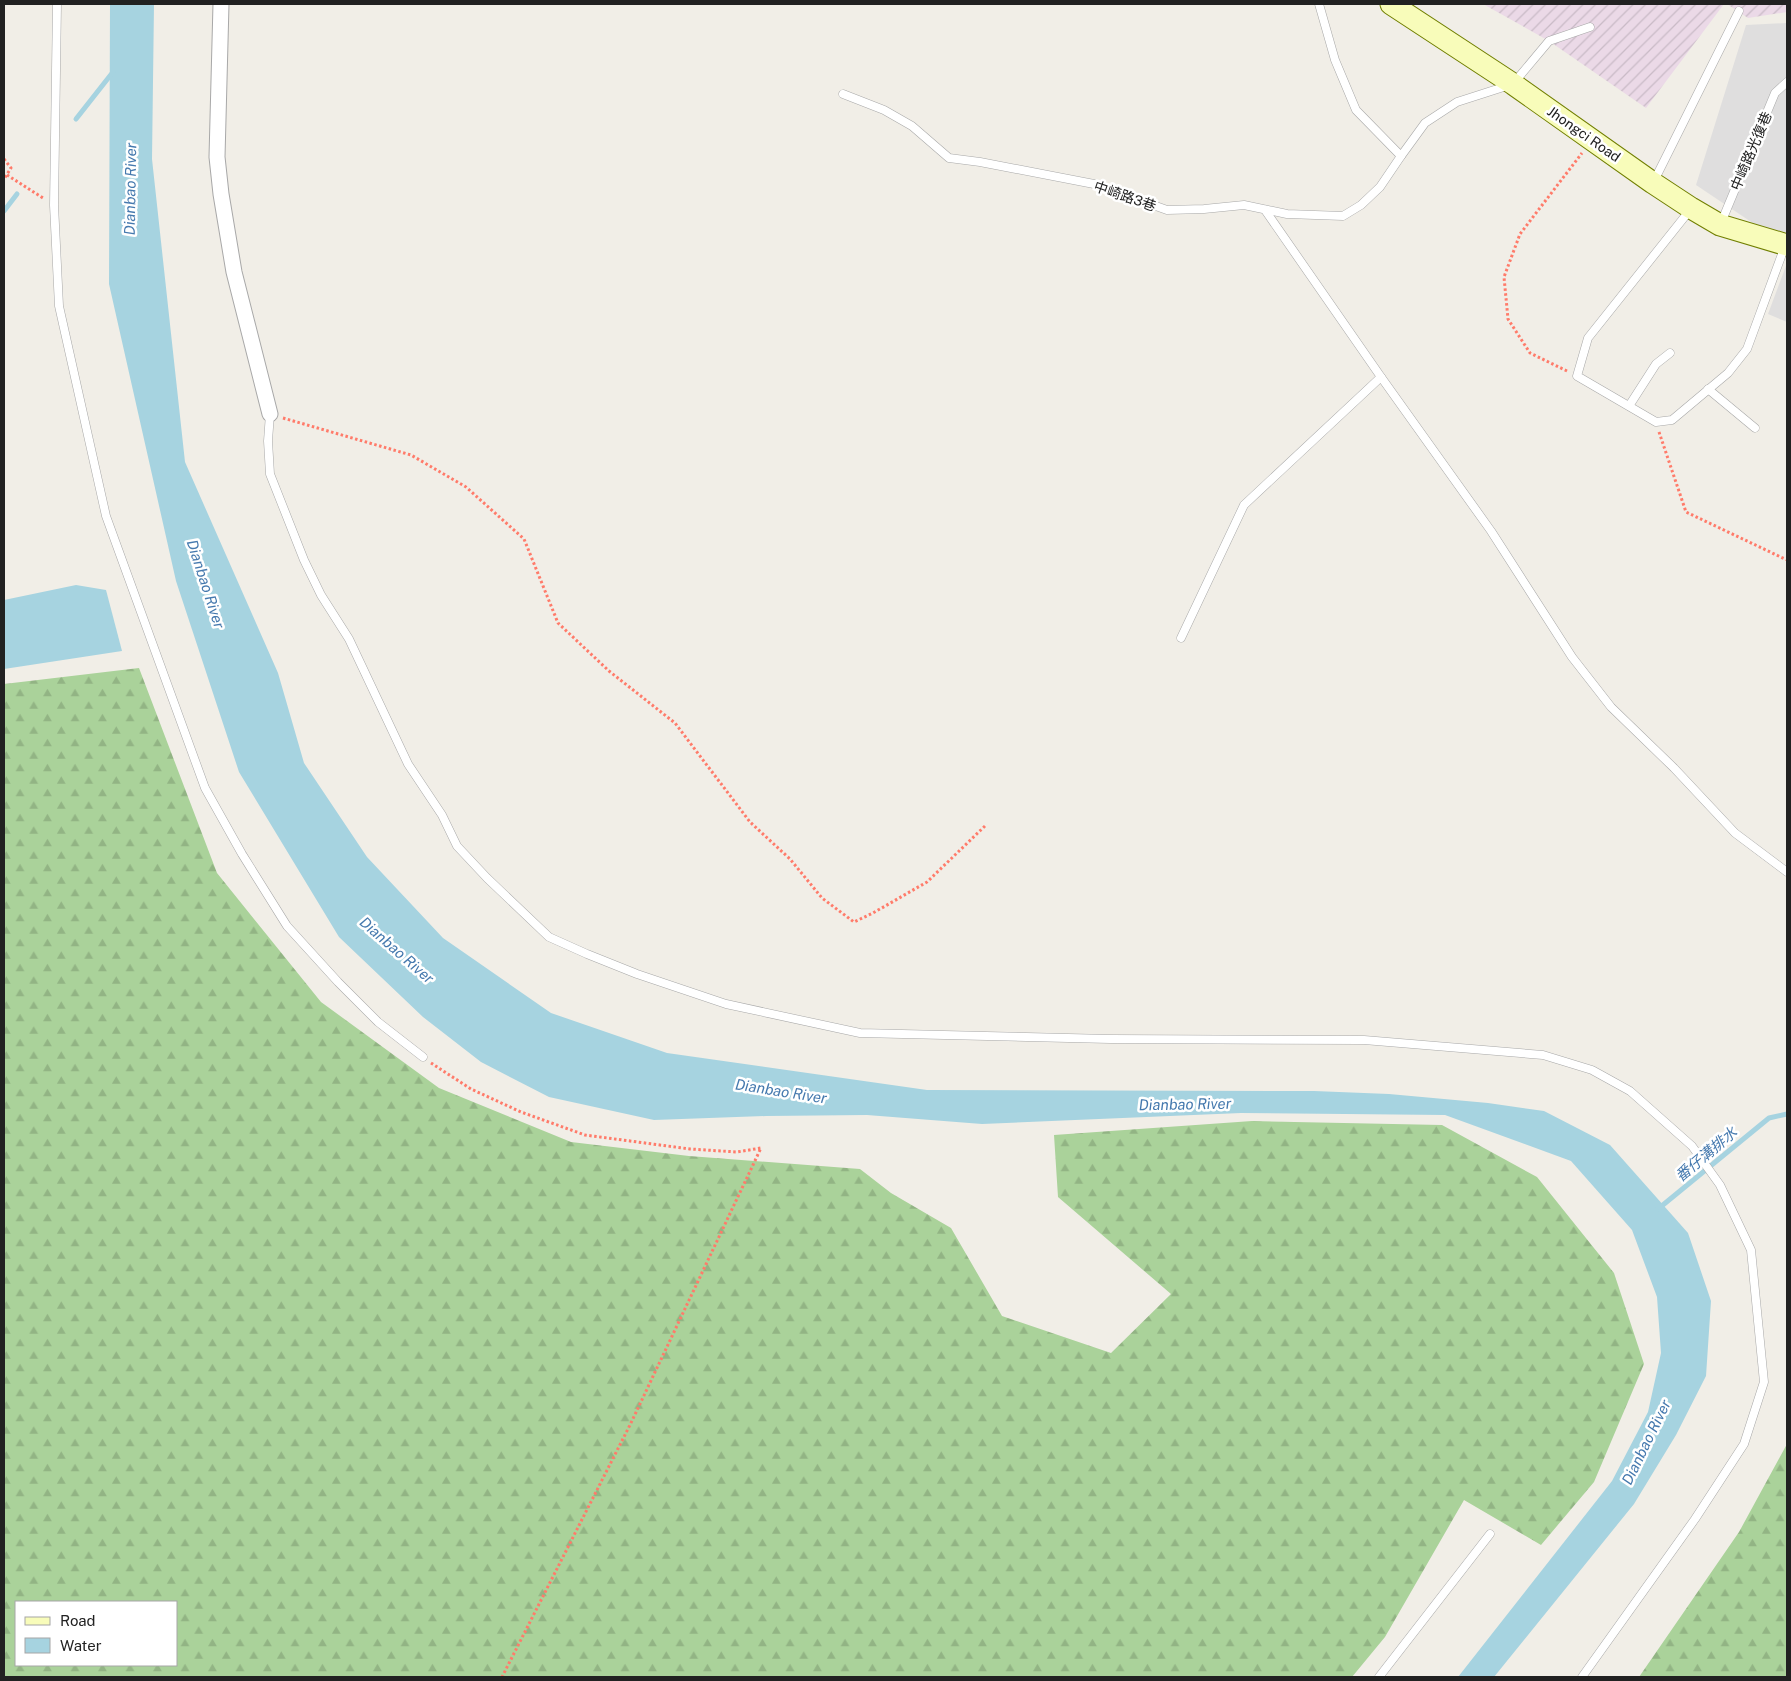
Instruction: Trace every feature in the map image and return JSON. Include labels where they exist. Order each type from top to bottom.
[{"type":"street","points":[[221,4],[217,157],[220,185],[234,272],[270,414]]},
{"type":"street","name":"Jhongci Road","points":[[1391,4],[1513,84],[1691,208],[1720,225],[1787,244]]},
{"type":"lane","points":[[56,4],[54,205],[59,306],[106,516],[205,788],[242,854],[287,926],[338,982],[378,1022],[423,1057]]},
{"type":"lane","points":[[1319,4],[1335,60],[1356,110],[1401,156]]},
{"type":"lane","points":[[1653,183],[1739,11]]},
{"type":"lane","points":[[1513,84],[1549,41],[1590,27]]},
{"type":"lane","name":"中崎路光復巷","points":[[1720,225],[1775,93],[1787,82]]},
{"type":"lane","name":"中崎路3巷","points":[[843,94],[884,110],[912,126],[949,158],[980,162],[1094,184],[1167,210],[1244,206],[1287,214],[1343,216],[1361,205],[1380,187],[1425,123],[1457,102],[1513,84]]},
{"type":"lane","points":[[1691,208],[1588,338],[1576,376],[1656,422],[1672,420],[1728,373],[1747,349],[1787,244]]},
{"type":"lane","points":[[1265,210],[1491,532],[1572,657],[1611,707],[1674,768],[1735,833],[1787,872]]},
{"type":"lane","points":[[1629,406],[1656,364],[1670,353]]},
{"type":"lane","points":[[1181,638],[1244,505],[1381,377]]},
{"type":"lane","points":[[1708,389],[1755,428]]},
{"type":"lane","points":[[270,414],[268,441],[270,474],[304,560],[321,595],[349,639],[408,764],[442,815],[457,846],[487,878],[549,937],[637,974],[726,1004],[860,1033],[1100,1039],[1364,1040],[1543,1056],[1592,1070],[1630,1091],[1692,1146],[1720,1185],[1751,1250],[1764,1382],[1744,1444],[1689,1527],[1582,1677]]},
{"type":"lane","points":[[1379,1677],[1490,1534]]},
{"type":"path","points":[[1576,376],[1530,353],[1508,318],[1504,277],[1520,234],[1592,140]]},
{"type":"path","points":[[4,159],[11,168],[4,179]]},
{"type":"path","points":[[7,175],[54,205]]},
{"type":"path","points":[[270,414],[411,455],[466,487],[524,539],[558,623],[609,671],[675,723],[750,822],[790,859],[822,898],[854,922],[927,882],[986,825]]},
{"type":"path","points":[[1656,422],[1686,512],[1787,560]]},
{"type":"path","points":[[423,1057],[471,1090],[521,1112],[585,1135],[690,1149],[737,1152],[761,1148],[630,1425],[502,1677]]},
{"type":"shaded area","points":[[1483,4],[1724,4],[1646,108],[1549,41]]},
{"type":"shaded area","points":[[1727,4],[1787,4],[1787,12],[1748,18]]},
{"type":"shaded area","points":[[1787,23],[1787,246],[1696,185],[1746,25]]},
{"type":"shaded area","points":[[1787,263],[1787,322],[1768,314]]},
{"type":"green space","points":[[139,668],[217,873],[321,1002],[439,1088],[571,1142],[689,1156],[860,1169],[891,1193],[951,1228],[1002,1316],[1111,1353],[1171,1294],[1058,1197],[1054,1135],[1252,1121],[1442,1125],[1537,1177],[1614,1273],[1644,1364],[1594,1482],[1541,1545],[1464,1500],[1385,1637],[1352,1677],[4,1677],[4,684]]},
{"type":"green space","points":[[1787,1444],[1787,1677],[1639,1677],[1739,1532]]},
{"type":"water","name":"Dianbao River","points":[[110,4],[154,4],[152,159],[185,462],[278,673],[304,763],[367,857],[443,938],[551,1013],[667,1053],[927,1090],[1314,1091],[1389,1094],[1488,1103],[1544,1111],[1610,1145],[1688,1233],[1711,1301],[1706,1376],[1676,1435],[1634,1504],[1494,1677],[1458,1677],[1612,1481],[1648,1412],[1661,1353],[1657,1297],[1632,1230],[1571,1161],[1445,1115],[1241,1113],[982,1124],[867,1115],[654,1120],[549,1097],[481,1062],[423,1017],[339,937],[239,772],[176,581],[109,284]]},
{"type":"water","points":[[76,585],[106,590],[122,651],[4,669],[4,600]]},
{"type":"waterway","points":[[76,119],[113,72]]},
{"type":"waterway","points":[[4,211],[17,194]]},
{"type":"waterway","name":"番仔溝排水","points":[[1658,1209],[1769,1118],[1787,1114]]}]
